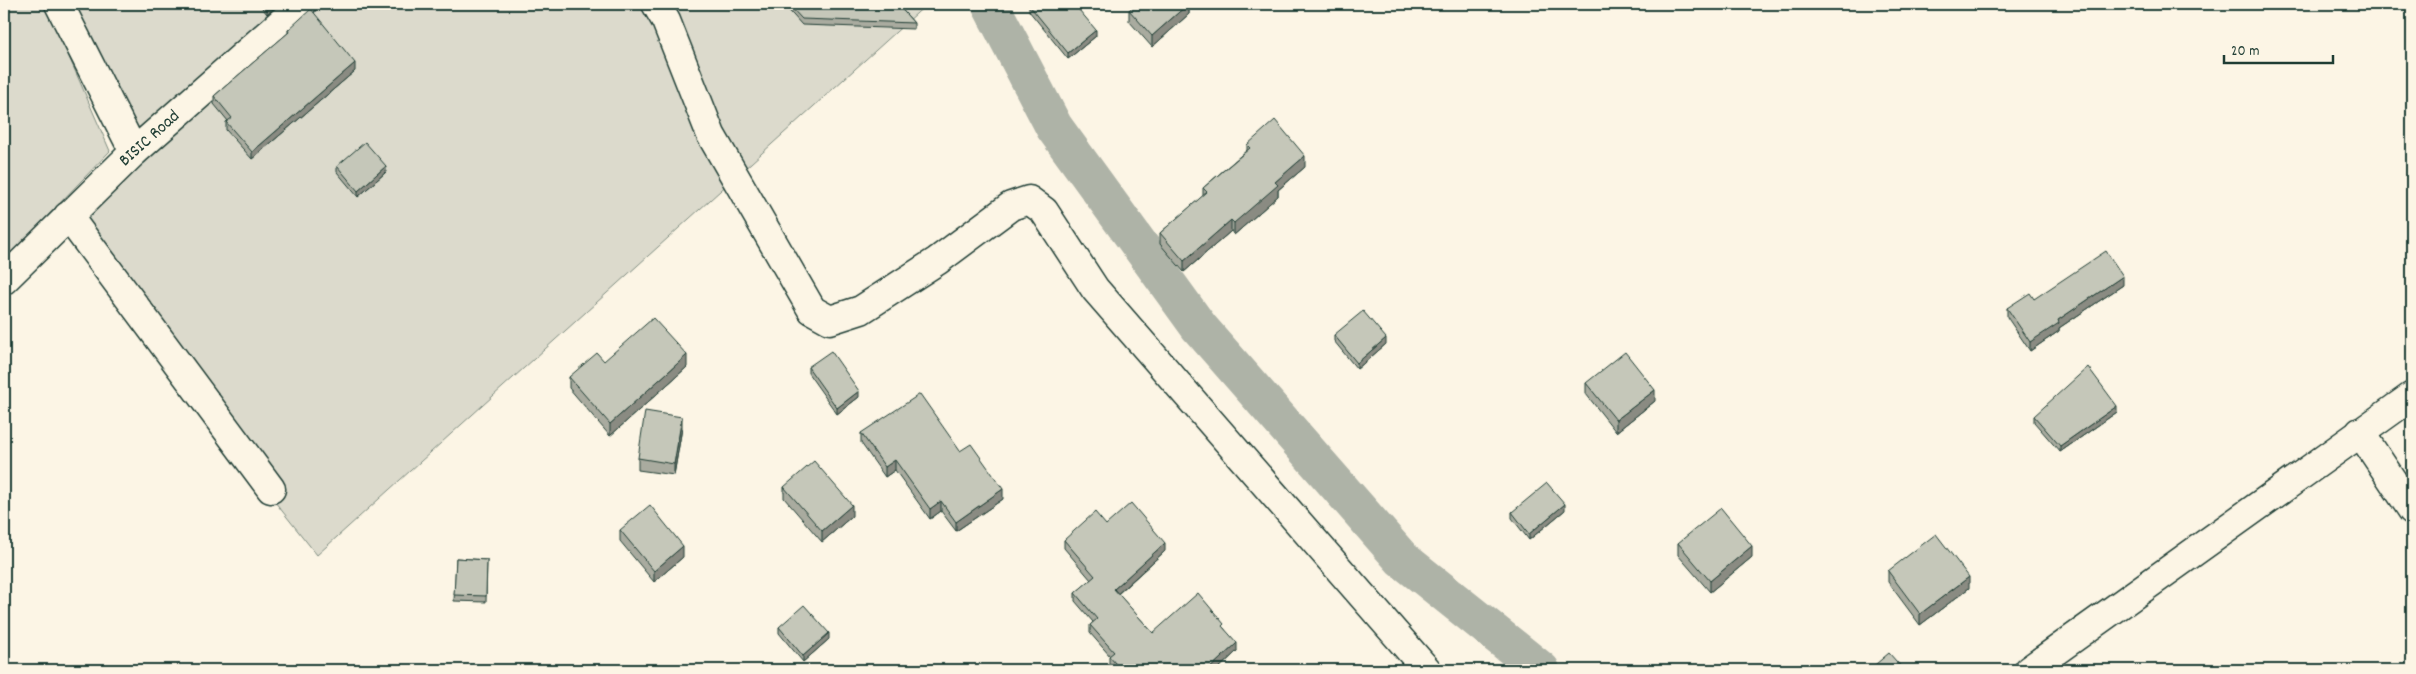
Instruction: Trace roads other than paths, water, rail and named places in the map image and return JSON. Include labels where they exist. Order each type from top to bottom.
[{"type":"street","points":[[59,4],[134,152]]},
{"type":"street","name":"BISIC Road","points":[[4,280],[134,152],[302,4]]},
{"type":"street","points":[[656,4],[666,21],[711,135],[812,310],[830,320],[861,310],[937,261],[1011,206],[1029,200],[1044,211],[1095,289],[1427,670]]},
{"type":"street","points":[[68,216],[272,490]]},
{"type":"street","points":[[2028,670],[2412,396]]},
{"type":"street","points":[[2360,432],[2412,510]]},
{"type":"waterway","points":[[990,4],[1054,127],[1199,327],[1402,559],[1541,670]]}]
